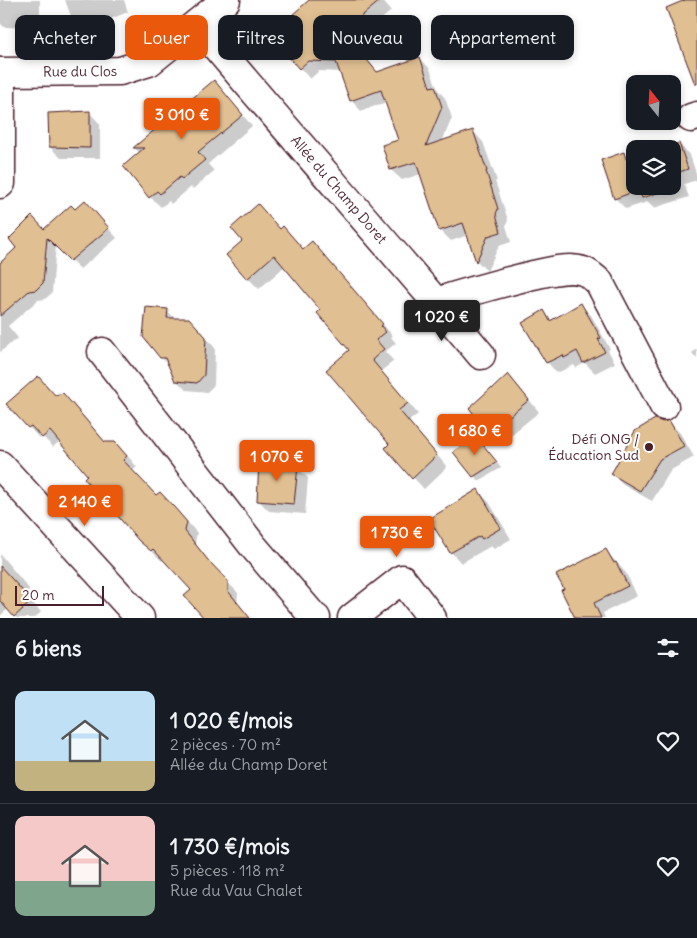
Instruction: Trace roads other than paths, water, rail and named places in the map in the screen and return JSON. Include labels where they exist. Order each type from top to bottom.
[{"type":"street","name":"Rue du Clos","points":[[208,15],[226,0]]},
{"type":"street","name":"Allée du Champ Doret","points":[[208,37],[481,355]]},
{"type":"street","name":"Rue du Clos","points":[[0,72],[120,70],[152,60]]},
{"type":"street","points":[[0,72],[0,184]]},
{"type":"street","points":[[436,302],[507,281],[547,272],[574,269],[583,271],[599,282],[664,406]]},
{"type":"street","points":[[102,352],[253,546],[316,618]]},
{"type":"street","points":[[0,465],[140,618]]},
{"type":"street","points":[[352,618],[402,579],[432,618]]},
{"type":"place","name":"Défi ONG / Éducation Sud","points":[[649,447]]}]
